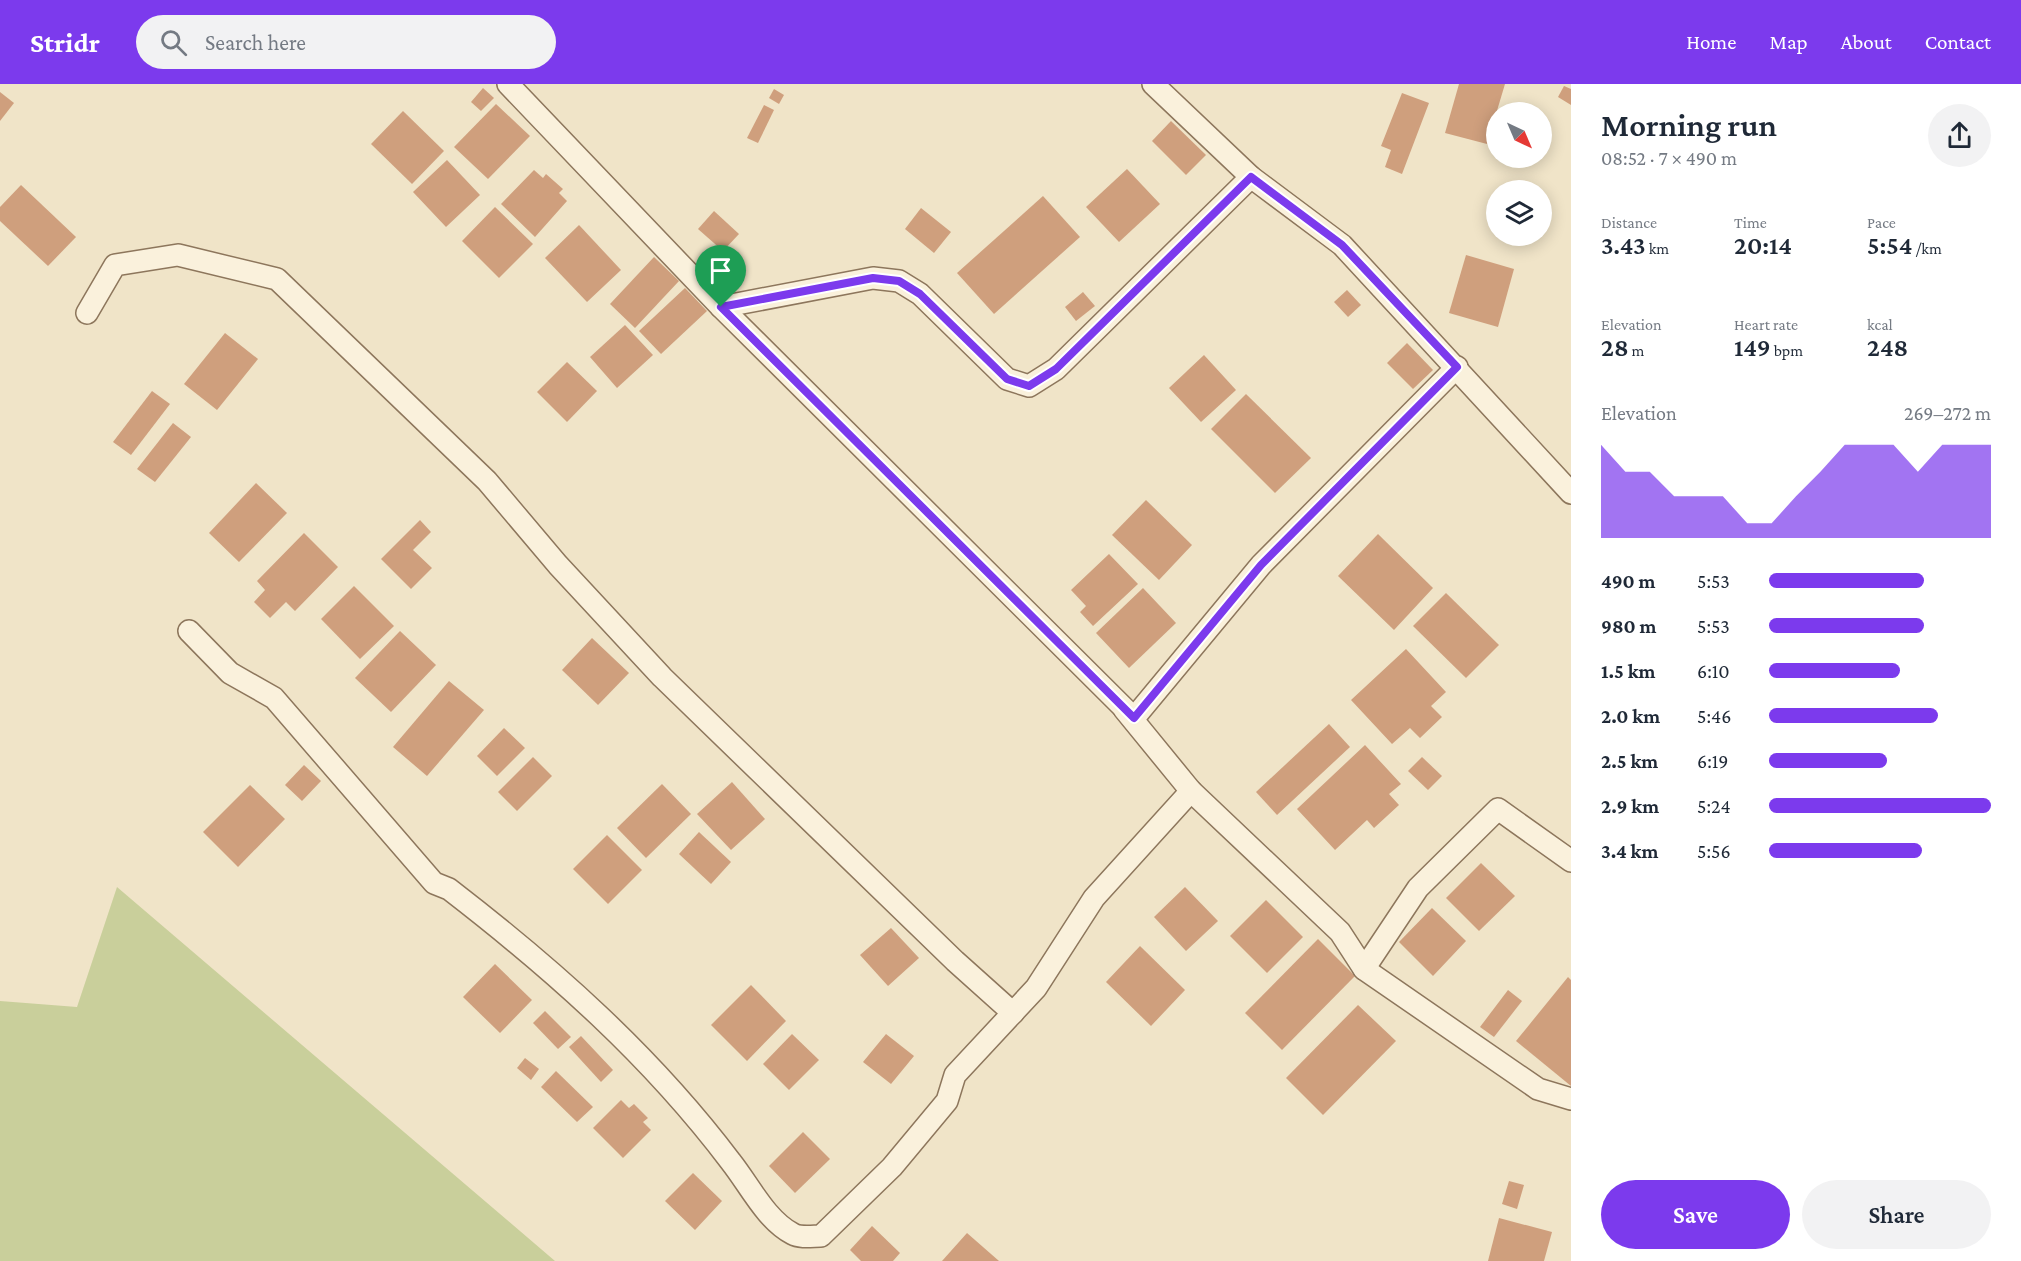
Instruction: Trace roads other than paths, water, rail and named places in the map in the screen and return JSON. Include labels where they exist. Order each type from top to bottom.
[{"type":"street","points":[[508,84],[721,307],[1134,718],[1261,565],[1457,367]]},
{"type":"street","points":[[1153,84],[1251,177],[1342,245],[1571,493]]},
{"type":"street","points":[[721,307],[873,278],[899,281],[920,294],[1007,379],[1029,386],[1056,369],[1251,177]]},
{"type":"street","points":[[87,313],[115,265],[178,255],[277,279],[487,482],[558,565],[662,677],[955,961],[1013,1012]]},
{"type":"street","points":[[189,631],[230,673],[274,698],[434,883],[449,889],[530,951],[628,1040],[695,1117],[771,1216],[795,1235],[820,1236],[892,1167],[947,1101],[955,1076],[1036,988],[1094,898],[1191,791]]},
{"type":"street","points":[[1118,701],[1191,791],[1340,932],[1364,969],[1538,1089],[1571,1099]]},
{"type":"street","points":[[1364,969],[1418,888],[1498,809],[1571,861]]}]
